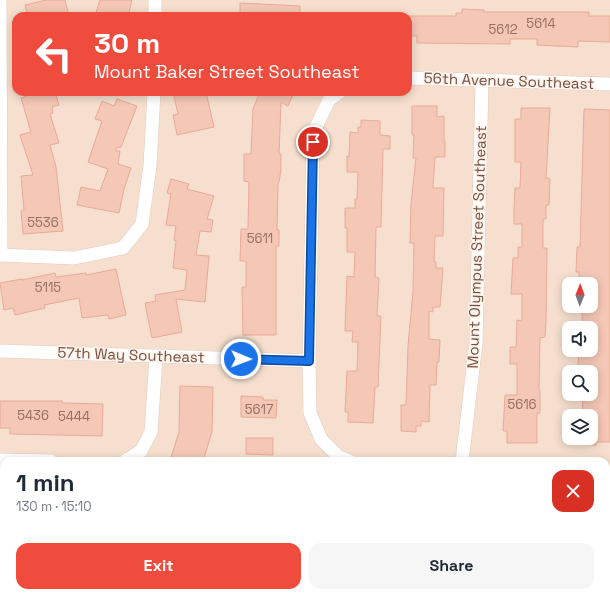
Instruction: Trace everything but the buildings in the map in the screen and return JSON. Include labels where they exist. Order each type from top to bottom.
[{"type":"street","points":[[0,0],[0,255],[74,258],[123,248],[142,224],[150,166],[154,96]]},
{"type":"street","points":[[155,0],[155,12]]},
{"type":"street","name":"56th Avenue Southeast","points":[[412,78],[610,84]]},
{"type":"street","name":"Mount Olympus Street Southeast","points":[[462,457],[476,343],[482,81]]},
{"type":"street","points":[[334,96],[329,100],[316,127],[313,142],[309,361],[310,413],[321,439],[339,457]]},
{"type":"street","name":"57th Way Southeast","points":[[0,351],[309,361]]},
{"type":"street","points":[[131,457],[141,451],[151,432],[156,357]]},
{"type":"shaded area","points":[[0,0],[610,0],[610,457],[0,457]]},
{"type":"route","points":[[241,359],[309,361],[313,142]]}]
